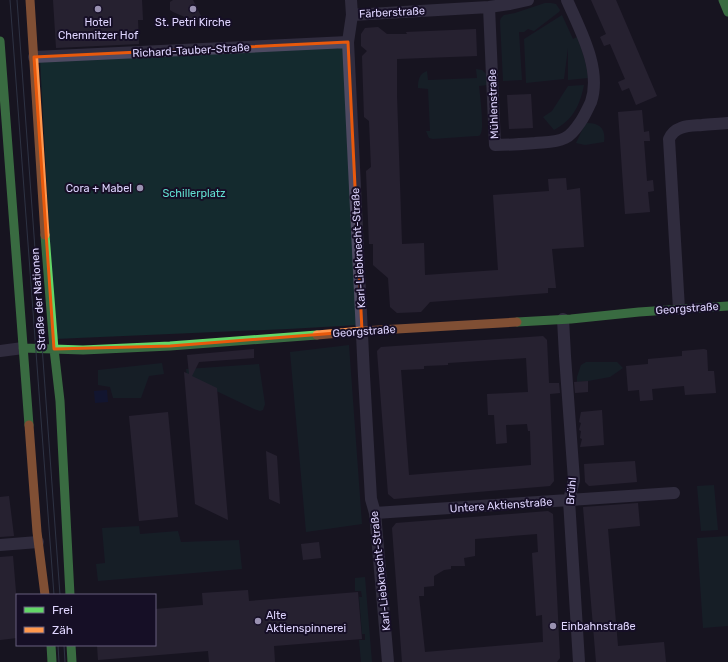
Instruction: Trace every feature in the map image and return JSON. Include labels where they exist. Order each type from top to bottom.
[{"type":"main road","name":"Straße der Nationen","points":[[30,0],[46,261],[60,401],[70,594]]},
{"type":"main road","points":[[723,0],[728,12]]},
{"type":"main road","name":"Straße der Nationen","points":[[0,41],[38,542],[45,594]]},
{"type":"main road","name":"Georgstraße","points":[[23,348],[83,350],[170,346],[362,331],[563,319],[728,306]]},
{"type":"main road","points":[[51,646],[52,662]]},
{"type":"main road","points":[[71,646],[72,662]]},
{"type":"street","name":"Karl-Liebknecht-Straße","points":[[351,0],[352,15],[348,42],[364,376],[371,499],[375,513],[388,662]]},
{"type":"street","name":"Färberstraße","points":[[352,15],[489,7],[528,0]]},
{"type":"street","name":"Mühlenstraße","points":[[489,7],[495,145],[555,142],[566,138],[575,130],[584,116],[591,101],[594,80],[592,63],[587,47],[567,0]]},
{"type":"street","name":"Richard-Tauber-Straße","points":[[34,57],[348,42]]},
{"type":"street","points":[[679,309],[669,139],[671,134],[685,126],[728,123]]},
{"type":"street","name":"Brühl","points":[[563,319],[574,480],[569,500],[579,662]]},
{"type":"street","name":"Georgstraße","points":[[0,351],[23,348]]},
{"type":"street","name":"Untere Aktienstraße","points":[[375,513],[674,493]]},
{"type":"street","points":[[0,545],[38,542]]},
{"type":"highlighted area","points":[[348,42],[362,331],[170,346],[54,349],[34,57]]},
{"type":"green space","points":[[545,3],[556,4],[560,10],[559,12],[534,31],[528,29],[524,32],[519,32],[522,80],[503,81],[501,18],[504,15]]},
{"type":"green space","points":[[562,15],[573,39],[577,37],[588,78],[568,80],[568,48],[564,79],[526,83],[524,39]]},
{"type":"green space","name":"Schillerplatz","points":[[345,46],[359,325],[55,339],[40,60]]},
{"type":"green space","points":[[476,69],[482,70],[486,74],[488,85],[479,86],[482,118],[482,130],[480,135],[433,139],[429,138],[426,131],[430,131],[428,89],[418,88],[421,76],[427,71],[428,80],[477,78]]},
{"type":"green space","points":[[584,85],[578,105],[571,117],[554,130],[543,117],[552,111],[568,86]]},
{"type":"green space","points":[[585,124],[595,124],[603,130],[604,142],[585,145],[576,143]]},
{"type":"green space","points":[[349,345],[362,524],[306,532],[290,352]]},
{"type":"green space","points":[[586,362],[617,362],[623,368],[610,377],[577,382],[581,365]]},
{"type":"green space","points":[[162,363],[164,374],[149,376],[141,398],[113,398],[110,387],[98,385],[98,370]]},
{"type":"green space","points":[[259,364],[265,404],[263,410],[260,411],[187,377],[186,369]]},
{"type":"green space","points":[[714,485],[718,530],[701,531],[697,486]]},
{"type":"green space","points":[[139,526],[140,534],[178,531],[181,542],[239,540],[242,569],[98,581],[96,564],[105,563],[102,528]]},
{"type":"green space","points":[[728,536],[728,626],[703,628],[697,538]]},
{"type":"green space","points":[[365,577],[372,662],[361,662],[359,640],[365,640],[365,634],[362,634],[359,597],[362,597],[361,591],[355,591],[355,578]]},
{"type":"water","points":[[107,390],[108,402],[95,403],[94,391]]},
{"type":"building","points":[[53,0],[142,0],[143,20],[138,20],[139,44],[56,48]]},
{"type":"building","name":"St. Petri Kirche","points":[[173,0],[193,0],[202,18],[194,21],[173,12],[170,10],[170,2]]},
{"type":"building","points":[[591,0],[616,0],[657,96],[636,105],[629,88],[622,91],[618,82],[625,79],[610,44],[604,46],[600,37],[606,34]]},
{"type":"building","points":[[378,27],[387,34],[476,29],[477,56],[397,59],[402,244],[424,243],[425,275],[498,270],[493,195],[549,191],[548,179],[566,178],[567,190],[580,188],[584,247],[552,249],[556,288],[548,288],[548,293],[430,302],[421,312],[397,313],[390,307],[388,278],[373,265],[373,244],[369,244],[366,171],[371,167],[369,121],[364,117],[362,56],[367,51],[361,46],[361,34],[365,28]]},
{"type":"building","points":[[531,94],[533,128],[509,129],[507,95]]},
{"type":"building","points":[[642,110],[644,132],[649,131],[650,141],[644,141],[647,181],[653,180],[654,191],[648,192],[650,212],[625,214],[618,112]]},
{"type":"building","points":[[543,336],[547,340],[549,383],[559,383],[560,393],[550,394],[554,481],[550,486],[394,499],[388,494],[377,351],[381,347]],"holes":[[[526,358],[528,392],[487,394],[488,415],[494,415],[496,444],[507,443],[506,425],[527,424],[528,431],[530,431],[531,465],[409,475],[401,370],[424,369],[424,366],[448,365],[448,363]]]},
{"type":"building","points":[[254,349],[254,358],[199,362],[192,376],[217,388],[228,520],[195,504],[184,372],[189,374],[187,355]]},
{"type":"building","points":[[707,350],[708,371],[714,371],[716,393],[685,395],[684,386],[652,389],[653,400],[640,401],[639,390],[628,391],[626,366],[648,364],[648,359],[682,356],[682,351]]},
{"type":"building","points":[[588,381],[588,392],[575,393],[574,382]]},
{"type":"building","points":[[602,410],[604,445],[580,447],[582,439],[580,438],[581,431],[579,430],[581,423],[579,422],[581,412]]},
{"type":"building","points":[[168,412],[178,517],[139,521],[129,416]]},
{"type":"building","points":[[266,451],[277,456],[280,504],[269,499]]},
{"type":"building","points":[[635,461],[637,482],[589,486],[585,482],[584,464]]},
{"type":"building","points":[[9,496],[14,536],[0,537],[0,497]]},
{"type":"building","points":[[638,503],[640,526],[608,529],[618,646],[664,642],[666,662],[596,662],[583,507]]},
{"type":"building","points":[[548,511],[553,514],[560,658],[557,662],[402,662],[392,528],[396,523]],"holes":[[[537,534],[538,552],[532,553],[536,616],[542,615],[543,642],[425,652],[419,596],[424,596],[424,587],[434,586],[434,576],[444,570],[451,569],[451,566],[465,566],[464,558],[475,556],[475,539]]]},
{"type":"building","points":[[319,542],[321,558],[303,560],[301,544]]},
{"type":"building","points":[[13,556],[16,594],[16,638],[0,640],[0,557]]},
{"type":"building","name":"Alte Aktienspinnerei","points":[[248,590],[249,601],[358,592],[362,639],[274,646],[275,662],[209,662],[208,651],[98,660],[97,646],[156,646],[156,609],[203,605],[202,593]]},
{"type":"tram line","points":[[10,0],[54,594]]},
{"type":"tram line","points":[[17,0],[60,594]]},
{"type":"tram line","points":[[58,646],[59,662]]},
{"type":"tram line","points":[[64,646],[65,662]]},
{"type":"traffic: fast","points":[[723,0],[728,12]]},
{"type":"traffic: fast","points":[[0,41],[29,425]]},
{"type":"traffic: fast","points":[[45,235],[54,349],[60,401],[70,594]]},
{"type":"traffic: fast","points":[[517,322],[728,306]]},
{"type":"traffic: fast","points":[[23,348],[83,350],[170,346],[317,335]]},
{"type":"traffic: fast","points":[[51,646],[52,662]]},
{"type":"traffic: fast","points":[[71,646],[72,662]]},
{"type":"traffic: slow","points":[[30,0],[45,235]]},
{"type":"traffic: slow","points":[[317,335],[517,322]]},
{"type":"traffic: slow","points":[[29,425],[37,532],[45,594]]},
{"type":"place","name":"Hotel Chemnitzer Hof","points":[[98,9]]},
{"type":"place","name":"St. Petri Kirche","points":[[193,9]]},
{"type":"place","name":"Cora + Mabel","points":[[140,188]]},
{"type":"place","name":"Alte Aktienspinnerei","points":[[258,621]]},
{"type":"place","name":"Einbahnstraße","points":[[553,626]]}]
